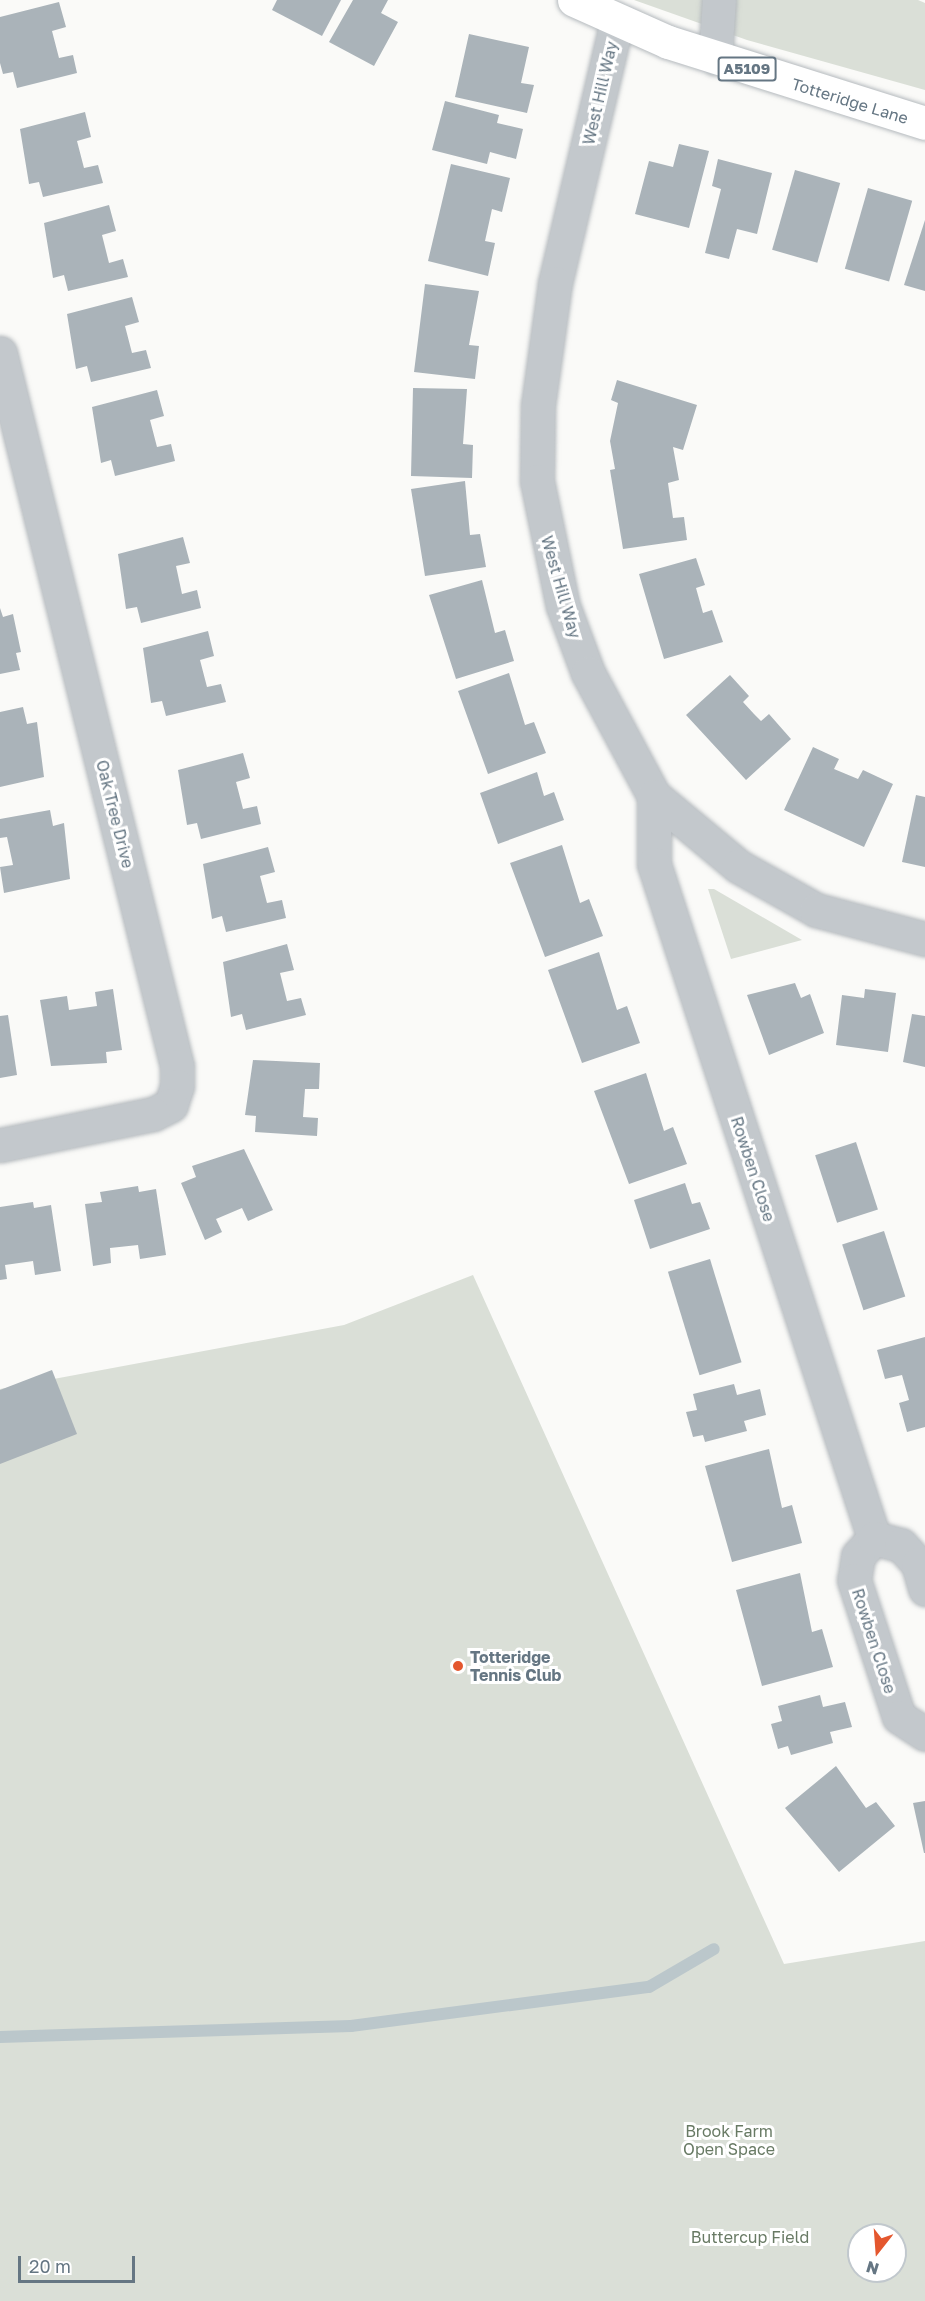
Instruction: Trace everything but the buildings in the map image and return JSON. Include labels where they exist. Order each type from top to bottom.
[{"type":"main road","name":"Totteridge Lane","points":[[574,0],[617,21],[715,58],[925,123]]},
{"type":"street","points":[[715,58],[719,0]]},
{"type":"street","name":"West Hill Way","points":[[617,21],[555,283],[538,405],[537,481],[563,606],[588,673],[654,796],[738,866],[816,910],[925,939]]},
{"type":"street","name":"Oak Tree Drive","points":[[0,353],[177,1066],[177,1086],[171,1105],[153,1114],[0,1145]]},
{"type":"street","name":"Rowben Close","points":[[654,796],[654,864],[874,1538],[858,1556],[854,1580],[899,1717],[925,1734]]},
{"type":"street","points":[[874,1538],[900,1545],[918,1564],[925,1589]]},
{"type":"green space","points":[[634,0],[918,0],[925,3],[925,90],[747,40]]},
{"type":"green space","points":[[708,889],[714,889],[802,940],[731,959]]},
{"type":"green space","points":[[473,1275],[784,1964],[925,1941],[925,2301],[0,2301],[0,1389],[344,1325]]},
{"type":"waterway","points":[[0,2037],[351,2026],[649,1987],[714,1949]]},
{"type":"place","name":"Totteridge Tennis Club","points":[[458,1666]]},
{"type":"park label","name":"Brook Farm Open Space","points":[[729,2140]]},
{"type":"park label","name":"Buttercup Field","points":[[750,2237]]}]
